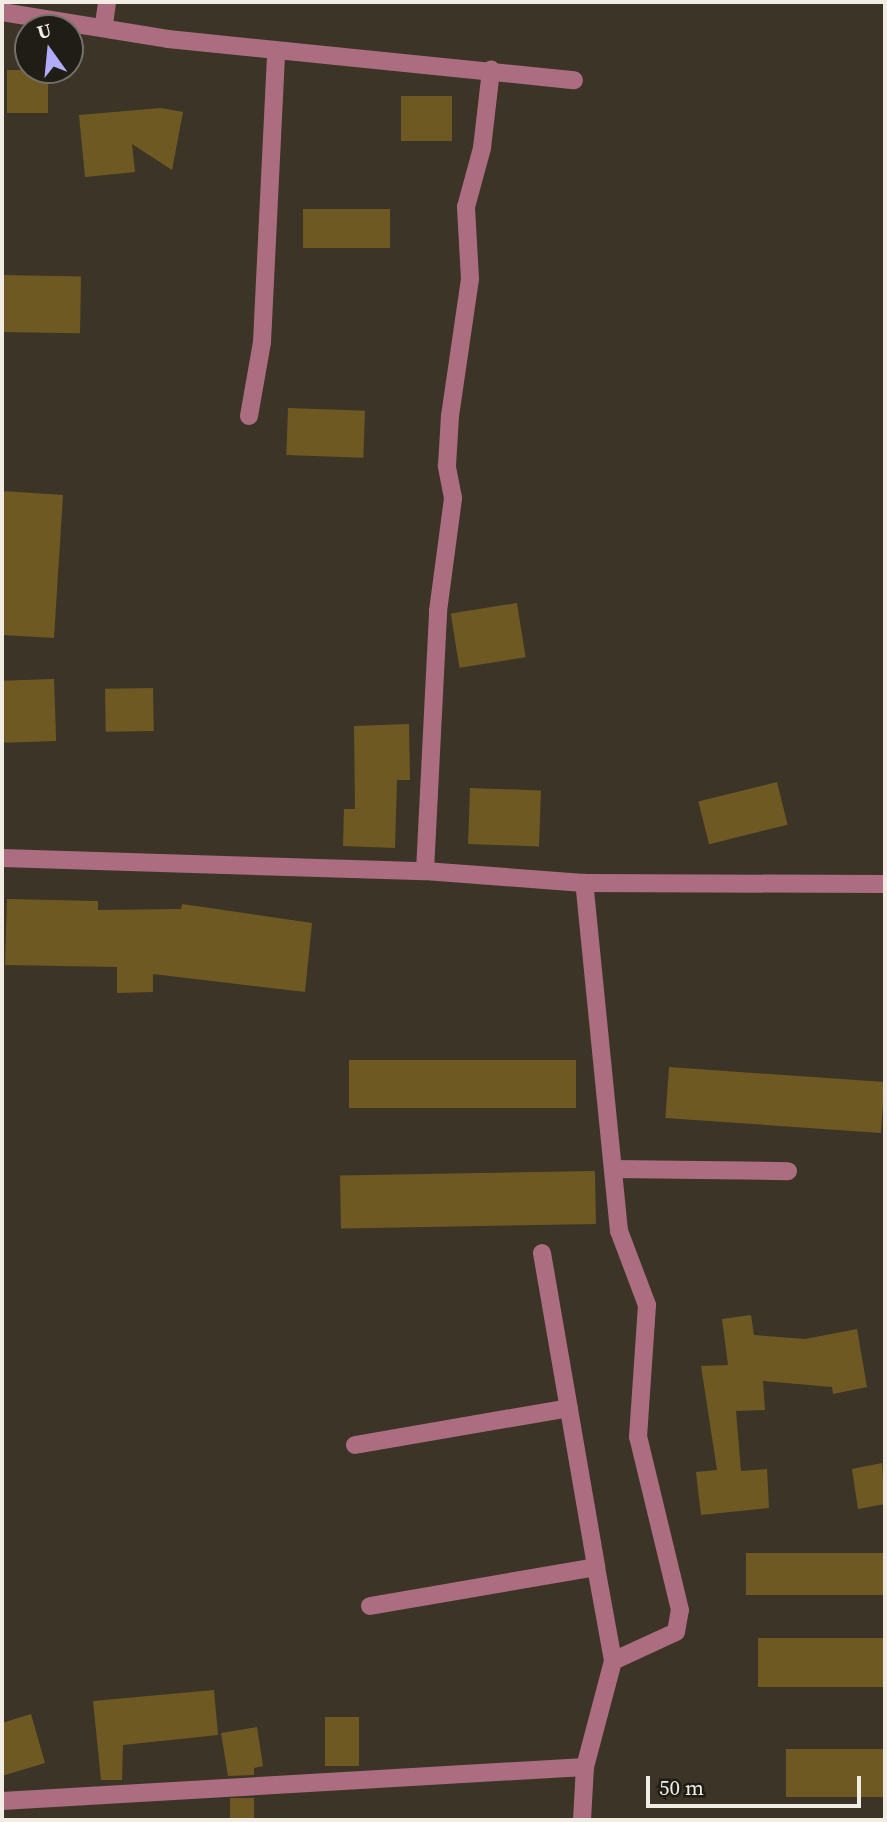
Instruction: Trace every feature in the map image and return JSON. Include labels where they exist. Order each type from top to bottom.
[{"type":"street","points":[[104,24],[107,2]]},
{"type":"street","points":[[2,12],[104,24],[276,52],[491,70],[574,80]]},
{"type":"street","points":[[249,415],[262,342],[276,52]]},
{"type":"street","points":[[425,871],[438,621],[453,498],[447,466],[450,416],[470,279],[466,207],[482,148],[491,70]]},
{"type":"street","points":[[2,858],[425,871],[584,883],[885,884]]},
{"type":"street","points":[[584,883],[622,1245],[647,1305],[638,1437],[680,1610],[677,1632],[612,1661]]},
{"type":"street","points":[[614,1170],[788,1171]]},
{"type":"street","points":[[542,1253],[612,1661],[585,1767],[582,1820]]},
{"type":"street","points":[[355,1445],[569,1408]]},
{"type":"street","points":[[370,1606],[596,1567]]},
{"type":"street","points":[[2,1801],[585,1767]]},
{"type":"building","points":[[7,70],[14,70],[14,84],[48,84],[48,113],[7,113]]},
{"type":"building","points":[[401,96],[452,96],[452,141],[401,141]]},
{"type":"building","points":[[161,108],[183,112],[172,170],[132,144],[135,172],[85,177],[79,115]]},
{"type":"building","points":[[303,209],[390,209],[390,248],[303,248]]},
{"type":"building","points":[[2,275],[81,276],[80,333],[2,332]]},
{"type":"building","points":[[288,408],[365,411],[363,458],[286,455]]},
{"type":"building","points":[[2,491],[63,495],[54,638],[2,635]]},
{"type":"building","points":[[517,603],[526,657],[459,668],[451,613]]},
{"type":"building","points":[[54,679],[56,741],[4,743],[2,681]]},
{"type":"building","points":[[153,688],[154,731],[106,732],[105,689]]},
{"type":"building","points":[[409,724],[410,780],[397,780],[395,848],[343,846],[344,809],[355,809],[354,726]]},
{"type":"building","points":[[777,782],[788,825],[709,844],[698,802]]},
{"type":"building","points":[[470,788],[541,790],[539,846],[468,844]]},
{"type":"building","points":[[7,899],[98,901],[98,910],[181,909],[182,904],[312,923],[305,992],[153,974],[153,992],[117,993],[117,967],[5,965]]},
{"type":"building","points":[[349,1060],[576,1060],[576,1108],[349,1108]]},
{"type":"building","points":[[669,1067],[884,1082],[881,1133],[665,1118]]},
{"type":"building","points":[[595,1171],[596,1224],[341,1228],[340,1175]]},
{"type":"building","points":[[751,1315],[754,1335],[805,1339],[857,1329],[867,1387],[833,1394],[832,1387],[763,1381],[765,1410],[736,1411],[741,1471],[767,1469],[769,1508],[701,1515],[696,1472],[717,1470],[701,1366],[728,1365],[722,1319]]},
{"type":"building","points":[[882,1463],[885,1504],[858,1509],[852,1469]]},
{"type":"building","points":[[746,1553],[885,1553],[885,1595],[746,1595]]},
{"type":"building","points":[[758,1638],[885,1638],[885,1687],[758,1687]]},
{"type":"building","points":[[214,1690],[218,1735],[123,1745],[122,1780],[101,1780],[93,1701]]},
{"type":"building","points":[[31,1714],[45,1763],[2,1776],[2,1723]]},
{"type":"building","points":[[325,1717],[359,1717],[359,1766],[325,1766]]},
{"type":"building","points":[[257,1727],[263,1766],[254,1768],[254,1775],[228,1776],[221,1733]]},
{"type":"building","points":[[786,1749],[885,1749],[885,1797],[786,1797]]},
{"type":"building","points":[[230,1798],[254,1798],[254,1820],[230,1820]]}]
